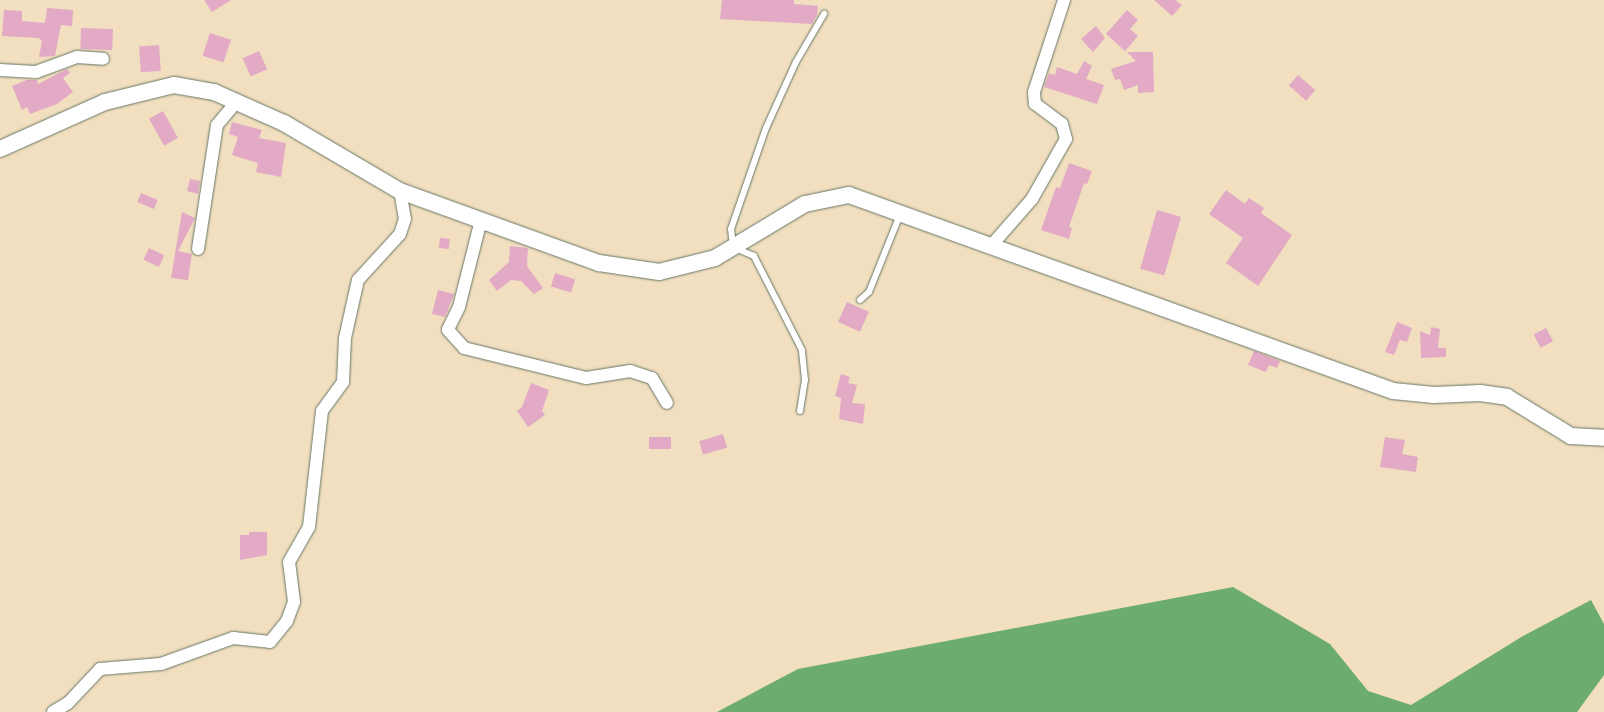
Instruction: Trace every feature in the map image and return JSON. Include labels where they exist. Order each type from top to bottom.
[{"type":"street","points":[[990,247],[1032,200],[1066,138],[1062,124],[1035,104],[1034,92],[1064,0]]},
{"type":"street","points":[[0,70],[36,72],[77,57],[103,59]]},
{"type":"street","points":[[0,149],[105,102],[174,85],[214,92],[284,122],[400,191],[599,263],[659,272],[715,258],[805,204],[849,195],[1393,391],[1434,395],[1480,393],[1507,397],[1571,436],[1604,438]]},
{"type":"street","points":[[198,249],[217,125],[236,102]]},
{"type":"street","points":[[53,712],[68,703],[100,669],[161,664],[233,638],[270,642],[287,621],[294,602],[289,562],[309,526],[322,411],[342,382],[345,338],[358,280],[400,234],[405,219],[400,191]]},
{"type":"street","points":[[481,220],[459,307],[448,330],[464,348],[586,378],[630,372],[652,378],[666,403]]},
{"type":"lane","points":[[800,411],[805,380],[802,350],[754,256],[733,247],[731,229],[766,128],[796,62],[824,14]]},
{"type":"lane","points":[[860,300],[869,292],[900,214]]},
{"type":"green space","points":[[1233,587],[1330,644],[1368,691],[1411,705],[1523,636],[1591,600],[1604,624],[1604,675],[1577,712],[717,712],[798,669]]},
{"type":"building","points":[[204,0],[231,0],[212,12]]},
{"type":"building","points":[[722,0],[794,0],[794,4],[818,6],[817,15],[812,24],[720,19]]},
{"type":"building","points":[[1154,0],[1175,0],[1182,5],[1172,16]]},
{"type":"building","points":[[47,8],[73,10],[72,26],[61,25],[55,56],[39,57],[42,41],[39,38],[2,36],[4,10],[22,11],[22,21],[45,23]]},
{"type":"building","points":[[1127,10],[1138,20],[1130,29],[1138,36],[1125,51],[1106,34]]},
{"type":"building","points":[[1096,26],[1105,38],[1093,52],[1081,39]]},
{"type":"building","points":[[81,28],[113,29],[112,50],[80,49]]},
{"type":"building","points":[[210,33],[231,40],[224,63],[203,56]]},
{"type":"building","points":[[159,45],[161,71],[141,72],[139,46]]},
{"type":"building","points":[[259,51],[267,69],[251,77],[243,58]]},
{"type":"building","points":[[1127,52],[1153,52],[1154,92],[1138,93],[1138,85],[1124,90],[1120,79],[1115,80],[1111,69],[1136,61]]},
{"type":"building","points":[[1084,61],[1092,66],[1086,79],[1104,85],[1097,104],[1044,87],[1049,73],[1055,75],[1057,67],[1077,74]]},
{"type":"building","points":[[67,69],[70,73],[63,78],[73,92],[57,104],[30,114],[27,107],[22,110],[12,86],[27,80],[37,80],[38,84]]},
{"type":"building","points":[[1298,75],[1315,90],[1306,101],[1289,86]]},
{"type":"building","points":[[163,111],[178,138],[164,146],[149,119]]},
{"type":"building","points":[[232,122],[262,130],[259,138],[286,143],[281,177],[256,172],[258,163],[232,155],[238,137],[229,134]]},
{"type":"building","points":[[1069,163],[1092,171],[1087,184],[1084,183],[1069,227],[1072,228],[1069,239],[1041,230],[1056,187],[1060,188]]},
{"type":"building","points":[[190,179],[200,181],[198,194],[187,191]]},
{"type":"building","points":[[1226,190],[1245,204],[1249,198],[1264,208],[1261,213],[1292,235],[1258,286],[1226,263],[1243,238],[1209,214]]},
{"type":"building","points":[[141,193],[158,200],[154,209],[137,202]]},
{"type":"building","points":[[1157,210],[1181,217],[1164,276],[1140,269]]},
{"type":"building","points":[[182,212],[195,218],[178,251],[192,254],[188,280],[171,278]]},
{"type":"building","points":[[440,238],[450,239],[449,249],[439,248]]},
{"type":"building","points":[[510,246],[528,248],[527,266],[543,288],[534,294],[521,281],[511,280],[497,291],[489,280],[509,262]]},
{"type":"building","points":[[149,248],[164,255],[159,267],[144,260]]},
{"type":"building","points":[[555,273],[575,279],[571,293],[551,286]]},
{"type":"building","points":[[438,290],[454,294],[445,317],[432,314]]},
{"type":"building","points":[[847,302],[869,312],[860,332],[838,322]]},
{"type":"building","points":[[1397,322],[1412,328],[1407,342],[1400,340],[1394,355],[1385,352]]},
{"type":"building","points":[[1431,327],[1440,329],[1438,348],[1446,348],[1446,357],[1421,358],[1420,331],[1430,335]]},
{"type":"building","points":[[1546,328],[1553,341],[1541,348],[1534,335]]},
{"type":"building","points":[[1254,351],[1280,361],[1277,368],[1269,365],[1266,372],[1248,365]]},
{"type":"building","points":[[841,374],[850,377],[848,383],[857,385],[852,403],[865,404],[863,424],[839,419],[841,398],[835,396]]},
{"type":"building","points":[[531,383],[549,390],[542,411],[545,415],[528,427],[517,411],[522,407]]},
{"type":"building","points":[[723,434],[727,447],[703,455],[699,441]]},
{"type":"building","points":[[649,437],[671,437],[671,449],[649,449]]},
{"type":"building","points":[[1385,437],[1405,440],[1402,454],[1418,457],[1416,472],[1380,467]]},
{"type":"building","points":[[249,532],[267,532],[267,555],[240,560],[240,535],[249,535]]}]
